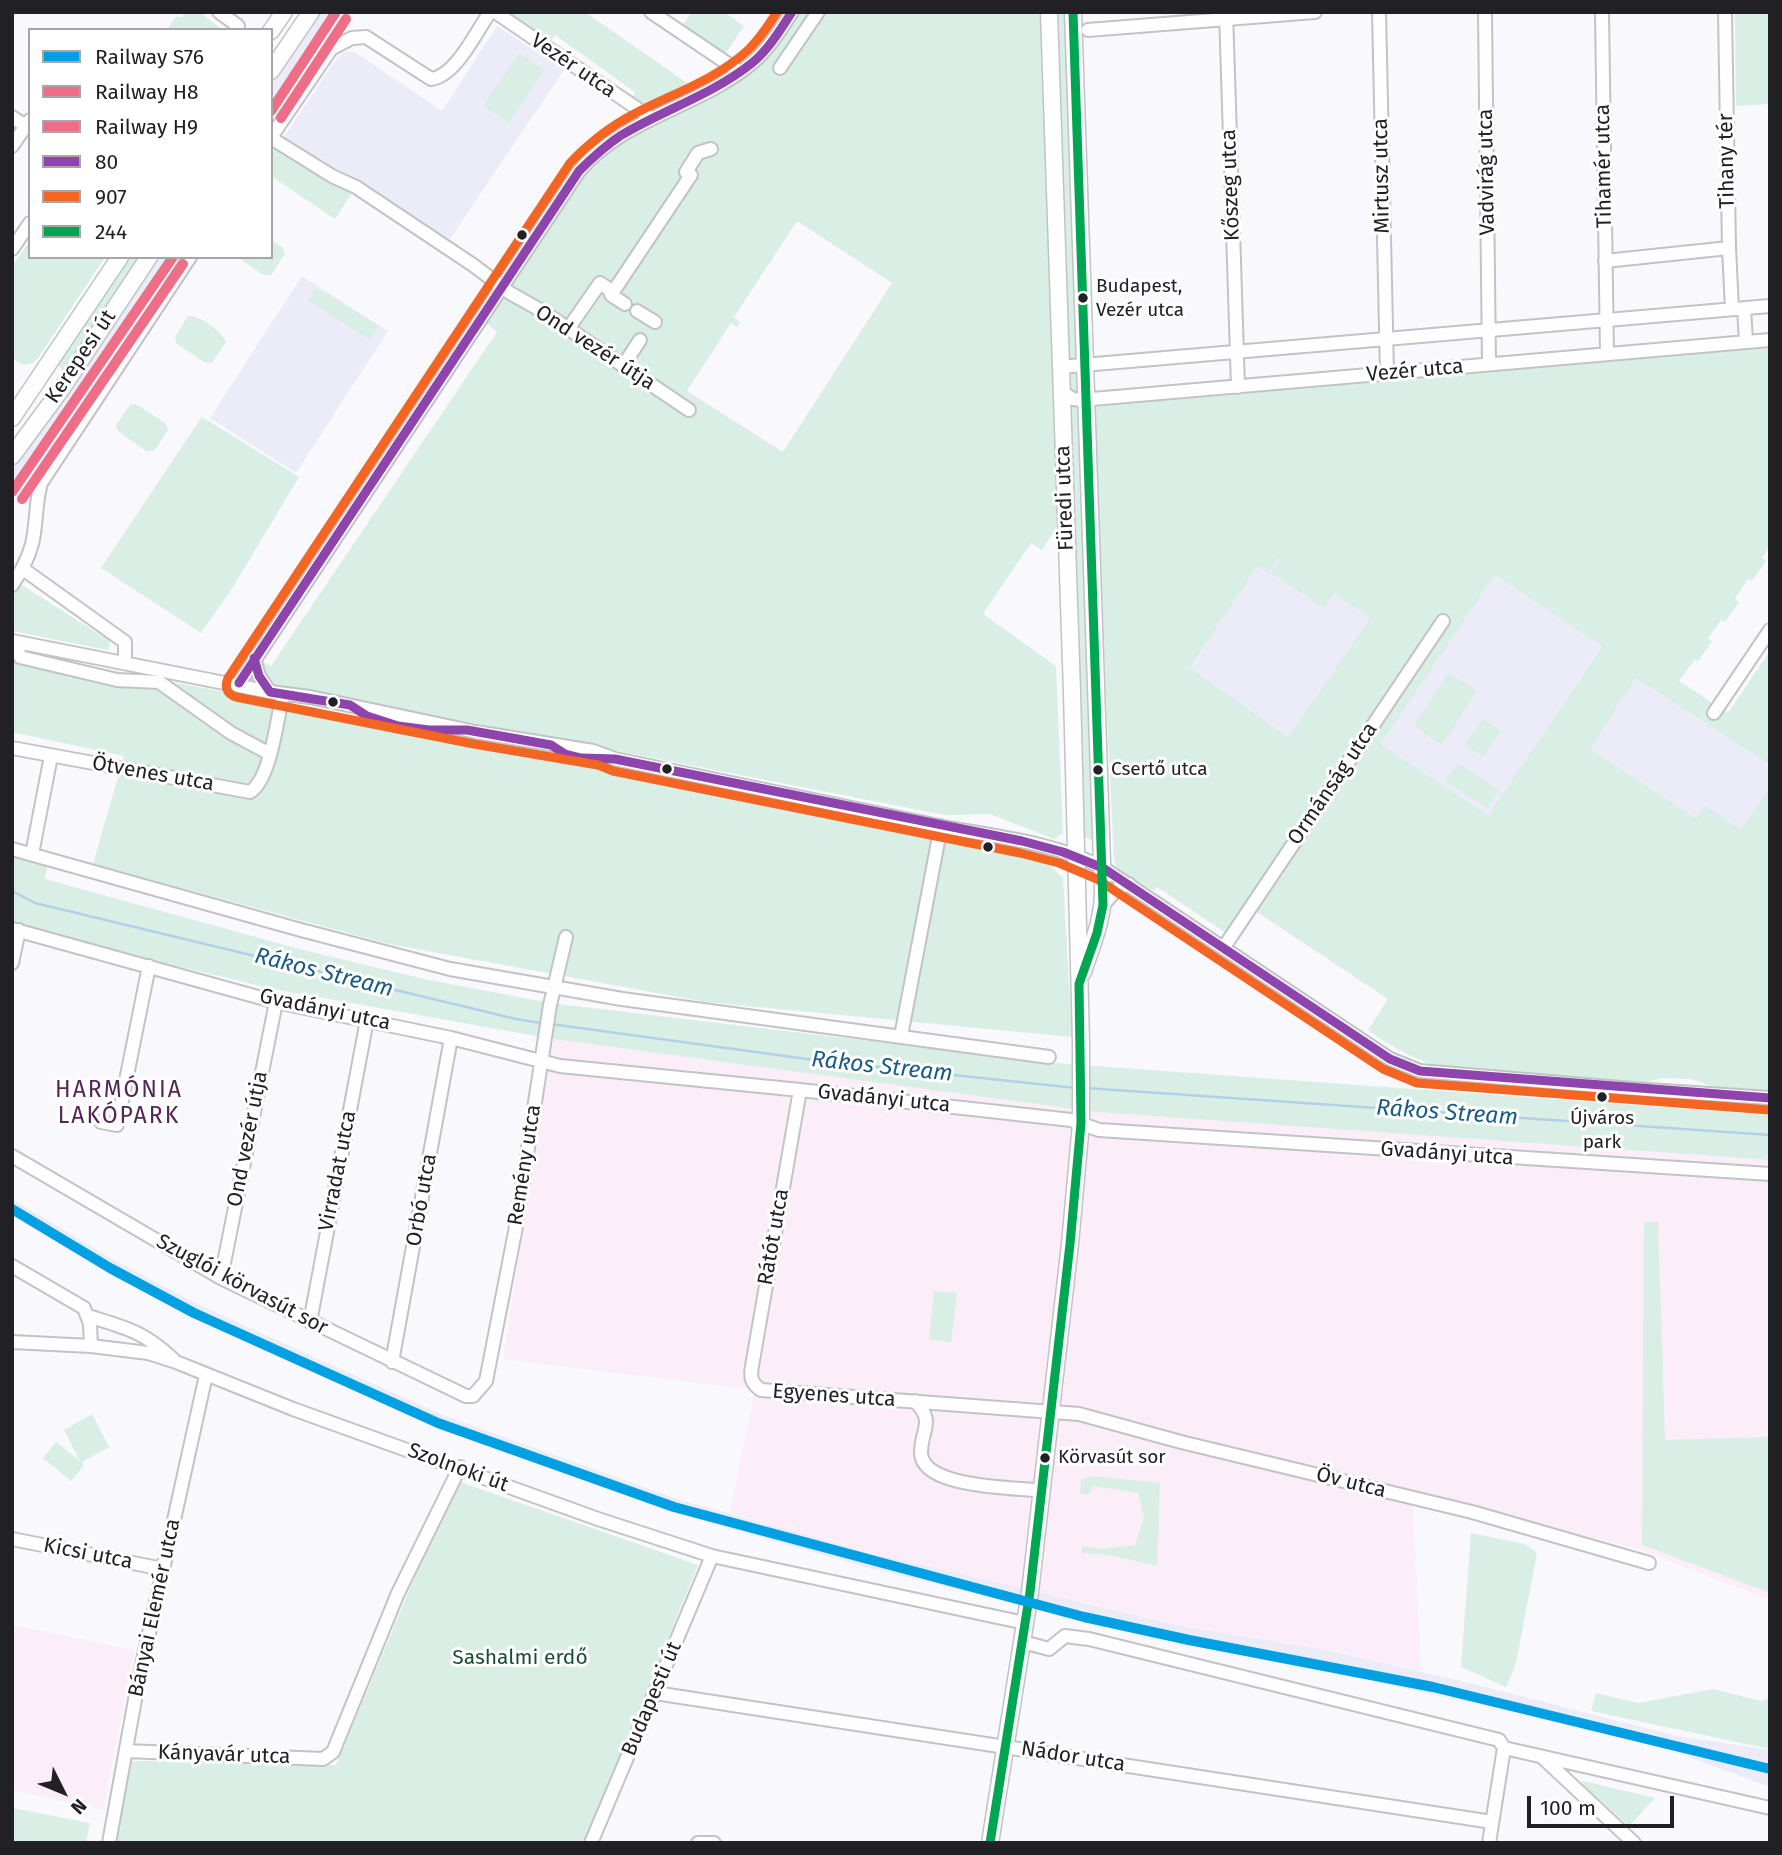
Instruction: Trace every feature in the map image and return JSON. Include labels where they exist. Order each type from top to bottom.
[{"type":"main road","points":[[273,28],[284,12]]},
{"type":"main road","points":[[273,68],[311,12]]},
{"type":"main road","name":"Füredi utca","points":[[990,1843],[1023,1642],[1042,1492],[1081,1123],[1076,856],[1049,12]]},
{"type":"main road","name":"Füredi utca","points":[[1073,12],[1103,867],[1103,905],[1097,933],[1079,984]]},
{"type":"main road","name":"Kerepesi út","points":[[12,418],[119,259]]},
{"type":"main road","name":"Kerepesi út","points":[[12,456],[62,388],[148,259]]},
{"type":"street","points":[[219,12],[238,26]]},
{"type":"street","points":[[273,134],[331,49],[344,41],[360,37],[373,40],[431,79],[437,79],[452,69],[490,12]]},
{"type":"street","name":"Vezér utca","points":[[495,12],[651,118]]},
{"type":"street","points":[[651,12],[740,72]]},
{"type":"street","points":[[238,685],[501,286],[587,162],[611,141],[740,72],[762,53],[792,12]]},
{"type":"street","points":[[780,68],[818,12]]},
{"type":"street","points":[[1088,30],[1226,16],[1315,12]]},
{"type":"street","name":"Mirtusz utca","points":[[1379,12],[1387,373]]},
{"type":"street","name":"Vadvirág utca","points":[[1485,12],[1489,364]]},
{"type":"street","name":"Tihamér utca","points":[[1602,12],[1607,354]]},
{"type":"street","name":"Tihany tér","points":[[1725,12],[1729,248],[1746,342]]},
{"type":"street","name":"Kőszeg utca","points":[[1226,16],[1238,387]]},
{"type":"street","points":[[12,117],[28,123],[12,146]]},
{"type":"street","name":"Ond vezér útja","points":[[273,138],[332,176],[356,187],[689,410]]},
{"type":"street","points":[[625,304],[611,295],[691,176],[686,172],[698,153],[711,149]]},
{"type":"street","points":[[12,249],[28,226]]},
{"type":"street","points":[[1605,261],[1729,248]]},
{"type":"street","name":"Kerepesi út","points":[[12,585],[23,569],[31,546],[41,482],[189,259]]},
{"type":"street","points":[[568,329],[600,283],[613,292]]},
{"type":"street","name":"Vezér utca","points":[[1060,368],[1770,306]]},
{"type":"street","points":[[637,311],[655,322]]},
{"type":"street","points":[[623,366],[640,340]]},
{"type":"street","name":"Vezér utca","points":[[1062,392],[1073,399],[1087,400],[1770,340]]},
{"type":"street","points":[[23,569],[125,642],[125,662]]},
{"type":"street","name":"Ormánság utca","points":[[1224,947],[1443,621]]},
{"type":"street","points":[[1714,713],[1770,630]]},
{"type":"street","points":[[14,642],[20,657],[117,680],[159,682],[230,733],[270,754],[276,693]]},
{"type":"street","points":[[14,642],[350,705],[367,716],[398,726],[429,730],[467,730],[602,753],[615,759],[999,836],[1076,856],[1103,867],[1390,1059],[1420,1071],[1623,1089],[1770,1098]]},
{"type":"street","points":[[254,659],[259,676],[276,693]]},
{"type":"street","name":"Ötvenes utca","points":[[12,748],[250,792],[258,787],[270,754]]},
{"type":"street","points":[[32,854],[51,756]]},
{"type":"street","points":[[901,1036],[941,826]]},
{"type":"street","points":[[12,849],[450,969],[635,1001],[1049,1057]]},
{"type":"street","points":[[1103,905],[1117,889],[1129,884]]},
{"type":"street","points":[[12,963],[16,929]]},
{"type":"street","name":"Gvadányi utca","points":[[16,929],[276,1002],[452,1038],[560,1066],[1071,1120],[1099,1130],[1770,1174]]},
{"type":"street","name":"Remény utca","points":[[478,1392],[486,1381],[515,1232],[540,1061],[566,937]]},
{"type":"street","points":[[101,1122],[117,1125],[149,966]]},
{"type":"street","name":"Ond vezér útja","points":[[221,1278],[276,1002]]},
{"type":"street","name":"Virradat utca","points":[[310,1322],[367,1020]]},
{"type":"street","name":"Orbó utca","points":[[393,1362],[452,1038]]},
{"type":"street","name":"Rátót utca","points":[[754,1385],[750,1377],[751,1366],[800,1090]]},
{"type":"street","name":"Szuglói körvasút sor","points":[[12,1156],[221,1278],[466,1396],[478,1392]]},
{"type":"street","points":[[12,1266],[78,1303],[88,1316],[91,1346]]},
{"type":"street","points":[[88,1316],[133,1330],[152,1340],[176,1362]]},
{"type":"street","points":[[12,1342],[91,1346],[148,1353],[206,1375]]},
{"type":"street","name":"Szolnoki út","points":[[206,1375],[598,1519],[712,1556]]},
{"type":"street","name":"Bányai Elemér utca","points":[[109,1843],[125,1751],[206,1375]]},
{"type":"street","name":"Egyenes utca","points":[[754,1385],[761,1390],[1051,1410]]},
{"type":"street","name":"Egyenes utca","points":[[915,1401],[925,1412],[927,1423],[921,1453],[923,1463],[932,1472],[956,1482],[1042,1492]]},
{"type":"street","name":"Öv utca","points":[[1051,1410],[1079,1414],[1181,1442],[1472,1513],[1649,1563]]},
{"type":"street","name":"Kányavár utca","points":[[125,1751],[323,1759],[333,1752],[398,1593],[460,1467]]},
{"type":"street","name":"Kicsi utca","points":[[12,1539],[163,1569]]},
{"type":"street","points":[[712,1556],[1025,1623]]},
{"type":"street","name":"Budapesti út","points":[[591,1843],[712,1556]]},
{"type":"street","points":[[1023,1642],[1049,1649],[1065,1636],[1089,1639],[1499,1740],[1504,1748],[1489,1843]]},
{"type":"street","name":"Nádor utca","points":[[654,1693],[1492,1822]]},
{"type":"street","points":[[1504,1748],[1770,1808]]},
{"type":"street","points":[[1540,1755],[1634,1843]]},
{"type":"street","points":[[698,1843],[714,1843]]},
{"type":"shaded area","points":[[320,12],[338,12],[273,109],[273,82]]},
{"type":"shaded area","points":[[497,26],[564,70],[448,242],[338,169],[334,174],[282,140],[337,58],[345,52],[355,52],[442,111]]},
{"type":"shaded area","points":[[157,259],[173,259],[12,498],[12,468],[59,405]]},
{"type":"shaded area","points":[[302,276],[388,331],[296,473],[210,418]]},
{"type":"shaded area","points":[[1279,557],[1370,618],[1288,737],[1190,669],[1258,566]]},
{"type":"shaded area","points":[[1495,575],[1602,645],[1488,815],[1381,744]]},
{"type":"shaded area","points":[[1636,678],[1770,765],[1770,786],[1720,863],[1576,769]]},
{"type":"shaded area","points":[[553,1039],[1096,1112],[1770,1160],[1770,1600],[1638,1549],[1412,1491],[1421,1671],[1331,1651],[1180,1626],[872,1553],[730,1513],[755,1390],[503,1359]]},
{"type":"shaded area","points":[[12,1199],[114,1260],[197,1304],[440,1414],[677,1499],[872,1553],[1180,1626],[1331,1651],[1677,1736],[1770,1750],[1770,1787],[1673,1751],[1517,1712],[1327,1670],[1176,1642],[869,1568],[673,1512],[436,1428],[192,1317],[107,1272],[12,1214]]},
{"type":"shaded area","points":[[12,1625],[135,1650],[103,1810],[12,1790]]},
{"type":"green space","points":[[185,12],[199,12],[220,28],[168,28],[176,17],[182,17]]},
{"type":"green space","points":[[505,12],[585,12],[687,83],[647,107],[631,101],[635,92],[555,35],[548,45]]},
{"type":"green space","points":[[692,12],[724,12],[744,26],[725,54],[682,25]]},
{"type":"green space","points":[[801,12],[1045,12],[1061,520],[1042,550],[1031,543],[983,614],[1056,666],[1063,833],[1054,839],[990,814],[945,815],[556,739],[551,745],[515,731],[272,684],[263,675],[263,662],[271,666],[497,332],[487,323],[588,170],[613,146],[710,96],[770,57]],"holes":[[[797,221],[892,283],[783,452],[687,391],[731,323],[737,327],[740,322],[734,317]]]},
{"type":"green space","points":[[1055,12],[1070,12],[1097,844],[1082,835]]},
{"type":"green space","points":[[1735,12],[1770,12],[1770,104],[1736,106]]},
{"type":"green space","points":[[519,53],[544,70],[509,123],[483,106]]},
{"type":"green space","points":[[279,143],[356,187],[335,219],[273,177],[273,151]]},
{"type":"green space","points":[[273,241],[282,247],[285,254],[271,275],[263,275],[241,259],[273,259]]},
{"type":"green space","points":[[28,244],[28,259],[104,259],[40,355],[33,363],[23,365],[12,358],[12,266]]},
{"type":"green space","points":[[127,259],[139,259],[63,374],[58,363]]},
{"type":"green space","points":[[316,287],[379,326],[370,340],[308,300]]},
{"type":"green space","points":[[188,316],[210,324],[226,342],[212,363],[204,362],[176,343],[175,337]]},
{"type":"green space","points":[[1770,348],[1770,546],[1762,558],[1766,561],[1752,581],[1748,579],[1735,599],[1739,602],[1725,622],[1721,620],[1708,638],[1712,642],[1679,681],[1728,713],[1770,651],[1770,765],[1636,678],[1590,749],[1696,819],[1705,806],[1741,830],[1770,786],[1770,1090],[1715,1087],[1691,1079],[1664,1078],[1639,1083],[1450,1069],[1427,1063],[1397,1049],[1368,1030],[1388,999],[1257,912],[1238,941],[1157,887],[1154,891],[1118,871],[1114,859],[1092,407]],"holes":[[[1279,557],[1281,559],[1271,573],[1324,608],[1334,594],[1370,618],[1288,737],[1190,668],[1258,566],[1268,573]],[[1495,575],[1602,646],[1488,815],[1381,744]]]},
{"type":"green space","points":[[136,404],[165,423],[168,430],[154,451],[146,451],[118,431],[116,425],[130,405]]},
{"type":"green space","points":[[202,417],[299,477],[233,587],[201,633],[101,568]]},
{"type":"green space","points":[[20,584],[110,641],[108,650],[12,631],[12,597]]},
{"type":"green space","points":[[12,651],[597,764],[716,784],[1048,864],[1063,878],[1072,1037],[706,1002],[389,944],[93,864],[124,756],[12,732]]},
{"type":"green space","points":[[1448,673],[1477,691],[1442,745],[1414,726]]},
{"type":"green space","points":[[1483,719],[1501,731],[1483,757],[1465,745]]},
{"type":"green space","points":[[1458,763],[1499,790],[1487,808],[1445,781]]},
{"type":"green space","points":[[12,855],[47,866],[45,879],[299,949],[424,979],[550,1003],[1054,1063],[1770,1115],[1770,1160],[1096,1112],[553,1039],[273,989],[12,926]]},
{"type":"green space","points":[[1644,1222],[1658,1222],[1665,1440],[1770,1437],[1770,1593],[1642,1545]]},
{"type":"green space","points":[[934,1291],[957,1293],[951,1342],[929,1340]]},
{"type":"green space","points":[[92,1414],[109,1447],[82,1462],[84,1465],[71,1481],[43,1458],[56,1442],[80,1461],[64,1430]]},
{"type":"green space","points":[[1094,1476],[1160,1483],[1157,1566],[1110,1555],[1081,1553],[1083,1546],[1102,1549],[1135,1545],[1144,1517],[1138,1493],[1094,1486],[1088,1495],[1080,1493],[1081,1479]]},
{"type":"green space","name":"Sashalmi erdő","points":[[460,1482],[698,1565],[584,1843],[115,1843],[130,1761],[336,1765],[419,1567]]},
{"type":"green space","points":[[1471,1533],[1525,1544],[1537,1553],[1516,1663],[1506,1687],[1461,1667]]},
{"type":"green space","points":[[1713,1689],[1761,1701],[1770,1698],[1770,1749],[1591,1711],[1596,1693],[1638,1703]]},
{"type":"green space","points":[[1583,1781],[1655,1798],[1629,1826],[1582,1784]]},
{"type":"green space","points":[[12,1808],[90,1823],[86,1843],[12,1843]]},
{"type":"waterway","name":"Rákos Stream","points":[[12,891],[35,903],[541,1023]]},
{"type":"waterway","name":"Rákos Stream","points":[[551,1024],[821,1061],[1076,1088]]},
{"type":"waterway","name":"Rákos Stream","points":[[1086,1088],[1770,1135]]},
{"type":"rail line","name":"H8","points":[[273,108],[336,12]]},
{"type":"rail line","name":"H9","points":[[281,118],[346,19]]},
{"type":"rail line","name":"H8","points":[[12,492],[172,259]]},
{"type":"rail line","name":"H9","points":[[22,499],[183,264]]},
{"type":"rail line","name":"S76","points":[[12,1209],[110,1268],[194,1313],[438,1423],[674,1507],[1084,1617],[1433,1687],[1770,1769]]},
{"type":"transit line","name":"907","points":[[777,12],[767,28],[735,61],[616,124],[570,163],[228,678],[228,692],[236,697],[474,744],[598,765],[613,771],[1059,863],[1097,879],[1383,1069],[1417,1083],[1769,1110]]},
{"type":"transit line","name":"80","points":[[239,683],[579,171],[620,136],[721,84],[752,63],[769,45],[792,12]]},
{"type":"transit line","name":"244","points":[[990,1843],[1030,1592],[1070,1244],[1081,1123],[1079,984],[1097,933],[1103,905],[1073,12]]},
{"type":"transit line","name":"80","points":[[254,658],[259,676],[270,692],[350,705],[367,716],[398,726],[429,730],[467,730],[551,745],[565,754],[581,758],[615,759],[1022,841],[1063,852],[1103,868],[1390,1059],[1420,1071],[1770,1098]]},
{"type":"place","name":"Budapest, Vezér utca","points":[[1083,298]]},
{"type":"place","name":"Csertő utca","points":[[1098,770]]},
{"type":"place","name":"Újváros park","points":[[1602,1097]]},
{"type":"place","name":"Körvasút sor","points":[[1045,1458]]},
{"type":"district","name":"HARMÓNIA LAKÓPARK","points":[[119,1104]]}]
